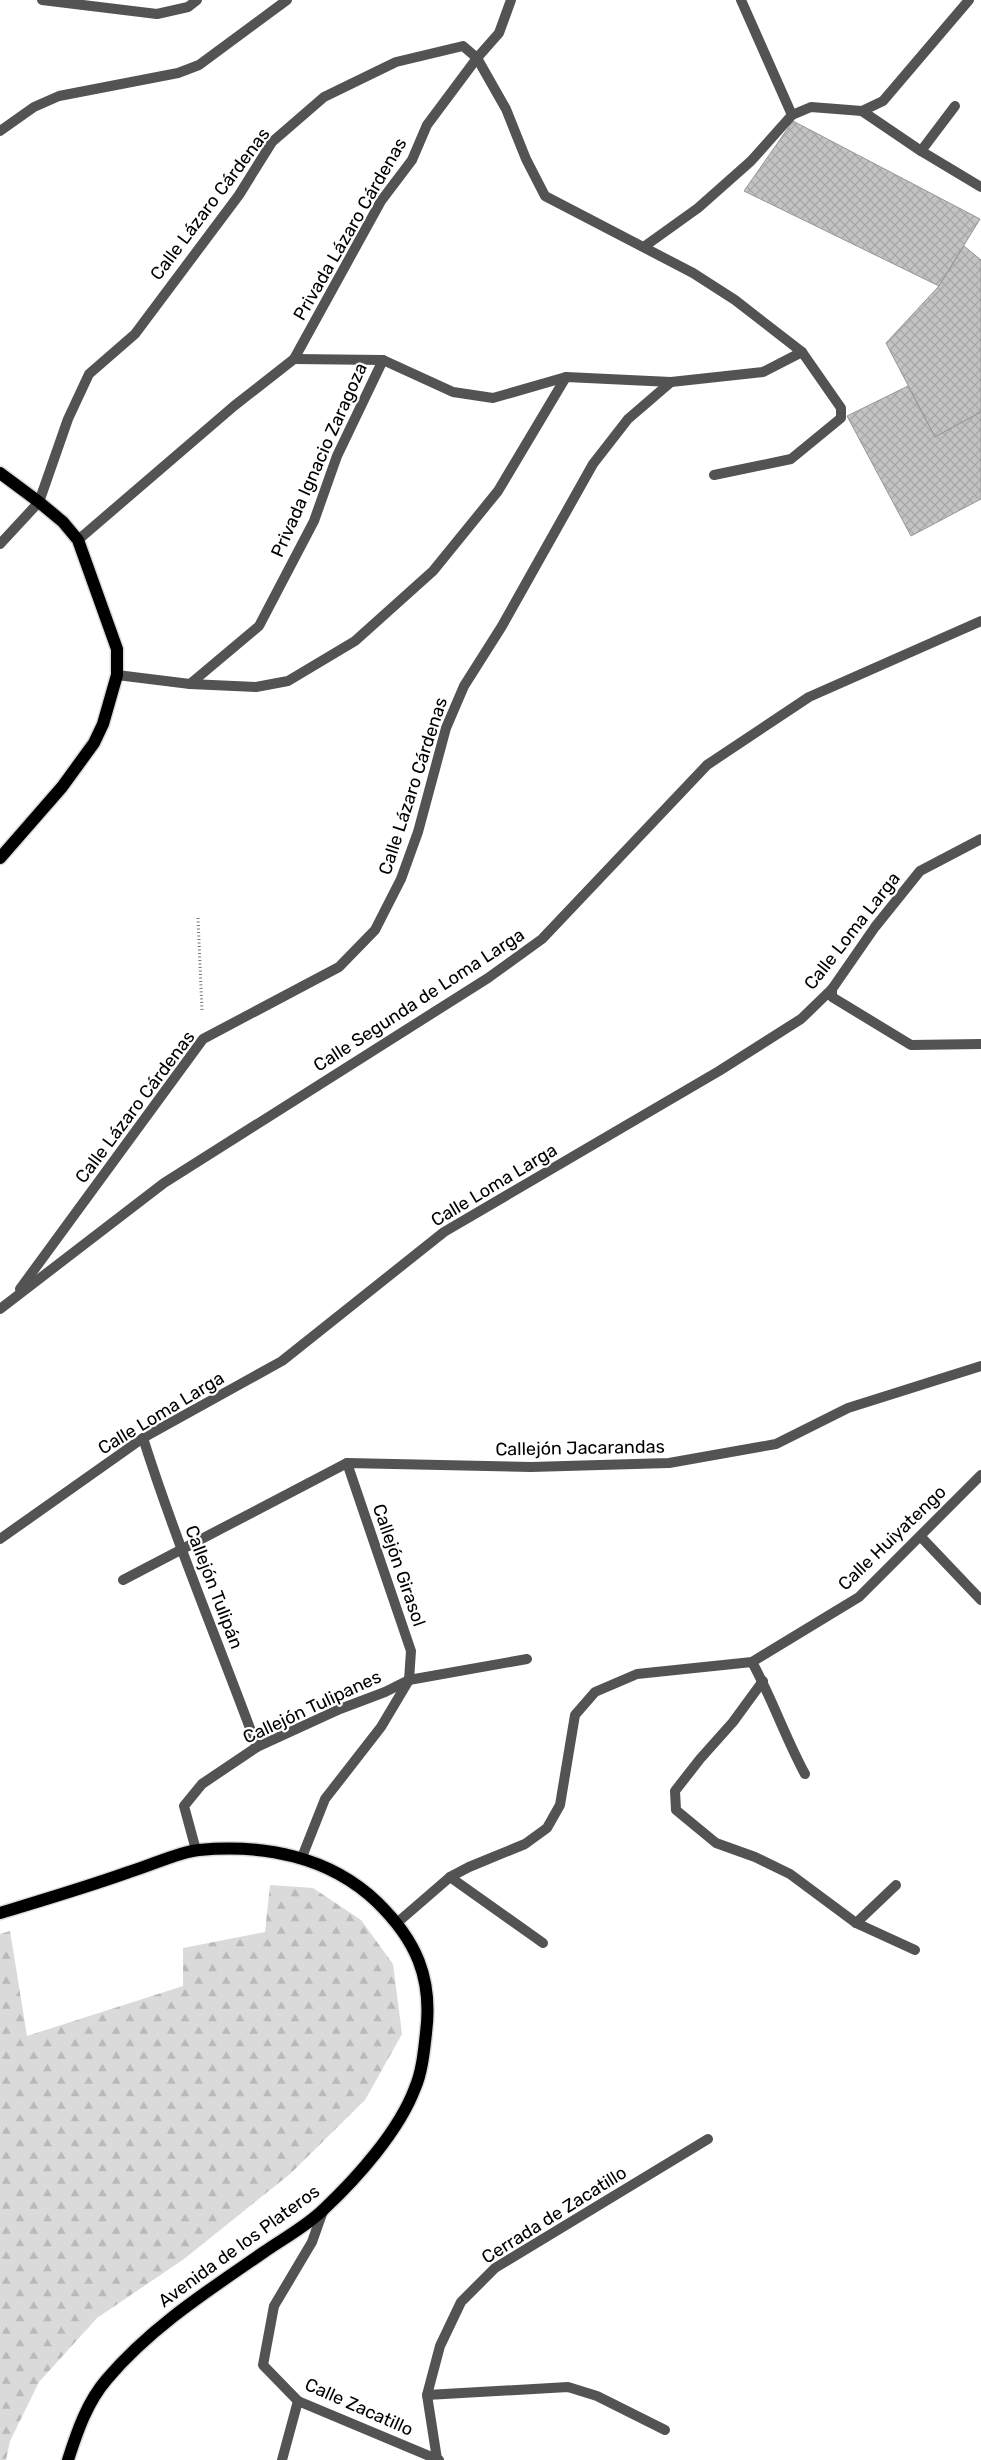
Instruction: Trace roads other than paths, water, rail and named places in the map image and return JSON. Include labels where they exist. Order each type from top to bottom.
[{"type":"main road","points":[[0,473],[63,522],[78,540],[117,649],[117,676],[103,724],[94,743],[62,787],[0,858]]},
{"type":"main road","name":"Avenida de los Plateros","points":[[0,1913],[196,1850],[254,1849],[302,1857],[338,1873],[364,1889],[398,1922],[413,1946],[426,1981],[429,2011],[424,2051],[416,2088],[394,2129],[372,2159],[323,2211],[175,2313],[137,2349],[96,2393],[68,2460]]},
{"type":"street","points":[[42,0],[157,14],[188,7],[197,0]]},
{"type":"street","points":[[0,131],[34,107],[59,96],[178,73],[199,65],[287,0]]},
{"type":"street","name":"Privada Lázaro Cárdenas","points":[[78,540],[234,406],[294,360],[381,201],[412,160],[428,125],[477,58],[499,33],[511,0]]},
{"type":"street","points":[[741,0],[792,115]]},
{"type":"street","points":[[644,246],[698,208],[751,161],[792,115],[811,107],[862,111],[884,101],[969,0]]},
{"type":"street","name":"Calle Lázaro Cárdenas","points":[[39,502],[68,419],[89,374],[135,334],[239,195],[272,142],[324,97],[396,62],[463,46],[477,58]]},
{"type":"street","points":[[477,58],[506,108],[526,158],[546,196],[644,246],[693,273],[735,300],[802,352],[841,408],[841,418],[791,459],[714,475]]},
{"type":"street","points":[[921,151],[955,106]]},
{"type":"street","points":[[862,111],[921,151],[981,187]]},
{"type":"street","points":[[294,360],[383,360],[453,392],[493,398],[566,377],[671,382],[763,372],[802,352]]},
{"type":"street","name":"Privada Ignacio Zaragoza","points":[[190,684],[259,626],[314,521],[337,456],[383,360]]},
{"type":"street","points":[[117,676],[190,684],[256,687],[288,681],[355,641],[433,571],[498,492],[566,377]]},
{"type":"street","name":"Calle Lázaro Cárdenas","points":[[12,1299],[203,1039],[339,967],[375,930],[401,880],[418,832],[446,728],[464,686],[502,626],[592,464],[628,419],[671,382]]},
{"type":"street","points":[[0,544],[39,502]]},
{"type":"street","name":"Calle Segunda de Loma Larga","points":[[966,627],[981,616]]},
{"type":"street","name":"Calle Segunda de Loma Larga","points":[[0,1308],[164,1183],[488,978],[542,939],[707,765],[808,697],[981,621]]},
{"type":"street","name":"Calle Loma Larga","points":[[0,1539],[143,1438],[282,1360],[444,1232],[719,1072],[801,1019],[832,989],[874,926],[920,871],[981,839]]},
{"type":"street","points":[[832,989],[832,997],[911,1045],[981,1044]]},
{"type":"street","name":"Callejón Jacarandas","points":[[122,1580],[347,1463],[531,1467],[669,1463],[776,1444],[848,1408],[981,1366]]},
{"type":"street","name":"Callejón Tulipán","points":[[143,1438],[164,1504],[183,1548],[257,1747]]},
{"type":"street","name":"Callejón Girasol","points":[[347,1463],[411,1651],[409,1680]]},
{"type":"street","name":"Calle Huiyatengo","points":[[398,1922],[450,1878],[469,1867],[525,1844],[547,1828],[560,1805],[576,1715],[595,1692],[637,1674],[752,1662],[859,1597],[981,1476]]},
{"type":"street","points":[[921,1537],[981,1600]]},
{"type":"street","name":"Callejón Tulipanes","points":[[196,1850],[184,1806],[202,1784],[257,1747],[409,1680],[527,1659]]},
{"type":"street","points":[[752,1662],[763,1680],[788,1743],[805,1774]]},
{"type":"street","points":[[302,1857],[325,1799],[381,1727],[409,1680]]},
{"type":"street","points":[[763,1680],[733,1722],[674,1791],[676,1810],[716,1843],[755,1857],[790,1874],[856,1923],[916,1950]]},
{"type":"street","points":[[450,1878],[543,1943]]},
{"type":"street","points":[[856,1923],[896,1885]]},
{"type":"street","name":"Cerrada de Zacatillo","points":[[438,2460],[427,2395],[440,2346],[461,2302],[495,2268],[708,2138]]},
{"type":"street","name":"Calle Zacatillo","points":[[323,2211],[312,2242],[274,2306],[264,2366],[298,2400],[438,2460]]},
{"type":"street","points":[[427,2395],[568,2387],[597,2396],[665,2430]]},
{"type":"street","points":[[282,2460],[298,2400]]}]
